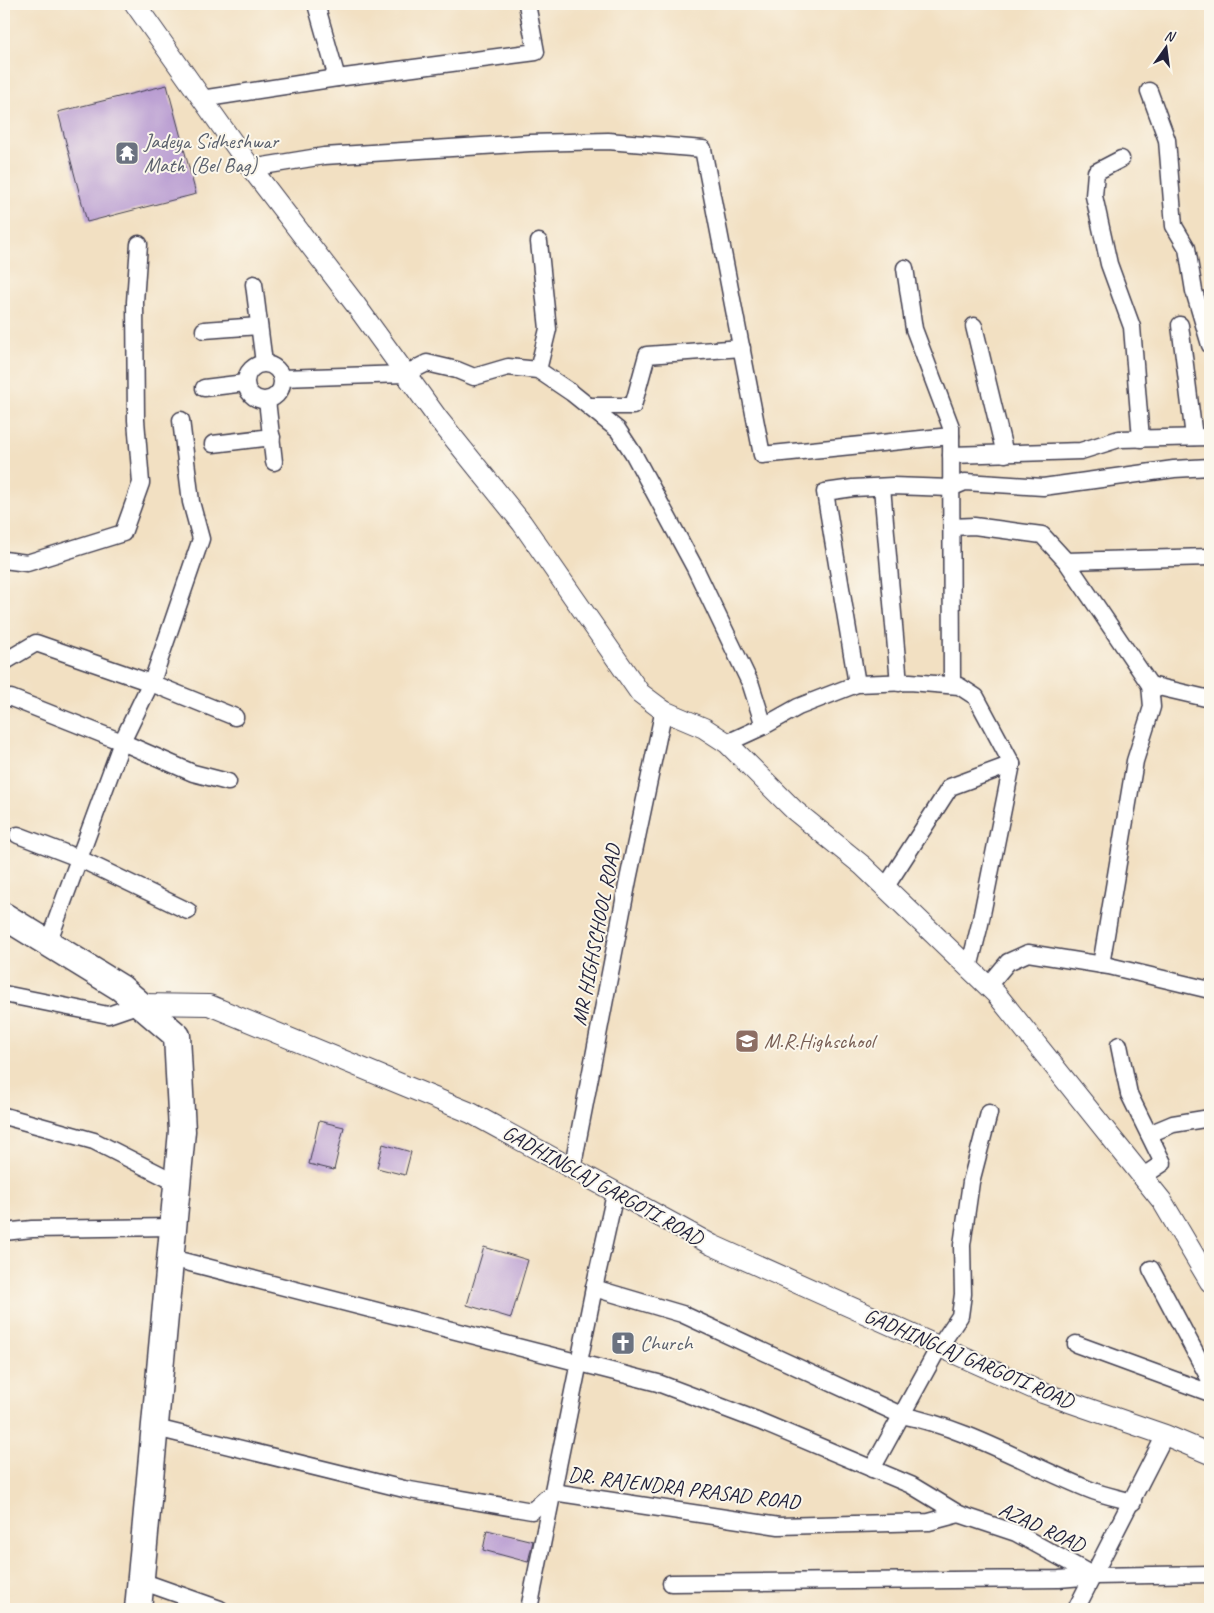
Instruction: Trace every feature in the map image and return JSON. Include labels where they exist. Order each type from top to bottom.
[{"type":"main road","points":[[4,916],[121,988],[177,1036],[182,1131],[138,1609]]},
{"type":"street","points":[[135,4],[251,168],[439,420],[522,523],[640,693],[664,710],[704,728],[727,743],[794,810],[863,866],[997,995],[1162,1201],[1210,1282]]},
{"type":"street","points":[[316,4],[337,78]]},
{"type":"street","points":[[201,99],[337,78],[536,52],[527,4]]},
{"type":"street","points":[[1149,91],[1167,140],[1174,226],[1187,248],[1194,291],[1210,345]]},
{"type":"street","points":[[251,168],[324,156],[530,143],[608,141],[703,149],[762,455],[951,436]]},
{"type":"street","points":[[1122,159],[1096,172],[1094,196],[1109,264],[1132,327],[1141,439]]},
{"type":"street","points":[[538,370],[548,329],[539,242]]},
{"type":"street","points":[[4,560],[27,563],[123,533],[141,484],[136,420],[135,302],[139,244]]},
{"type":"street","points":[[905,268],[914,329],[951,427],[952,685]]},
{"type":"street","points":[[254,284],[264,363]]},
{"type":"street","points":[[1180,325],[1194,437]]},
{"type":"street","points":[[204,330],[260,326]]},
{"type":"street","points":[[974,326],[1005,454]]},
{"type":"street","points":[[589,406],[633,406],[647,355],[742,348]]},
{"type":"street","points":[[264,363],[276,368],[282,378],[278,395],[267,400],[255,398],[246,389],[245,383],[246,377],[253,367],[264,363]]},
{"type":"street","points":[[282,378],[405,374],[427,363],[456,370],[474,377],[508,367],[538,370],[589,406],[618,430],[637,461],[706,591],[751,685],[764,726]]},
{"type":"street","points":[[204,388],[245,383]]},
{"type":"street","points":[[267,400],[274,462]]},
{"type":"street","points":[[48,943],[122,742],[151,683],[201,539],[191,502],[181,420]]},
{"type":"street","points":[[950,455],[1082,451],[1119,439],[1210,436]]},
{"type":"street","points":[[213,444],[272,438]]},
{"type":"street","points":[[857,684],[825,492],[853,488],[882,487],[951,488],[965,482],[1043,487],[1174,469],[1210,467]]},
{"type":"street","points":[[882,487],[898,683]]},
{"type":"street","points":[[952,527],[974,526],[1042,535],[1066,561],[1150,685],[1152,707],[1135,761],[1101,965]]},
{"type":"street","points":[[1066,561],[1210,557]]},
{"type":"street","points":[[4,662],[36,643],[151,683],[235,717]]},
{"type":"street","points":[[727,743],[764,726],[798,707],[857,684],[952,685],[959,686],[976,697],[1012,764],[980,924],[968,968]]},
{"type":"street","points":[[1150,685],[1210,700]]},
{"type":"street","points":[[11,698],[122,742],[193,773],[228,782]]},
{"type":"street","name":"MR HIGHSCHOOL ROAD","points":[[572,1170],[664,710]]},
{"type":"street","points":[[885,888],[950,787],[1012,764]]},
{"type":"street","points":[[18,835],[78,858],[188,910]]},
{"type":"street","points":[[988,986],[1008,962],[1028,953],[1101,965],[1210,990]]},
{"type":"street","points":[[4,994],[108,1015],[140,1004]]},
{"type":"street","name":"GADHINGLAJ GARGOTI ROAD","points":[[140,1004],[208,1005],[471,1114],[712,1245],[1042,1393],[1165,1435],[1210,1454]]},
{"type":"street","points":[[1119,1045],[1128,1094],[1164,1163],[1142,1177]]},
{"type":"street","points":[[872,1469],[939,1347],[960,1316],[963,1294],[962,1245],[970,1182],[989,1113]]},
{"type":"street","points":[[4,1116],[94,1141],[177,1183]]},
{"type":"street","points":[[1149,1134],[1173,1124],[1210,1118]]},
{"type":"street","points":[[529,1609],[594,1288],[616,1194]]},
{"type":"street","points":[[4,1232],[32,1229],[174,1227]]},
{"type":"street","name":"AZAD ROAD","points":[[171,1258],[658,1383],[759,1421],[911,1485],[959,1514],[1016,1533],[1094,1576]]},
{"type":"street","points":[[1151,1269],[1210,1380]]},
{"type":"street","points":[[594,1288],[682,1314],[902,1415],[921,1418],[977,1438],[1090,1490],[1132,1502]]},
{"type":"street","points":[[1076,1344],[1210,1392]]},
{"type":"street","points":[[156,1428],[404,1489],[532,1511],[553,1492]]},
{"type":"street","points":[[1076,1609],[1165,1435]]},
{"type":"street","name":"DR. RAJENDRA PRASAD ROAD","points":[[553,1492],[779,1526],[929,1522],[959,1514]]},
{"type":"street","points":[[1094,1576],[1210,1574]]},
{"type":"street","name":"AZAD ROAD","points":[[671,1583],[1060,1579],[1094,1576]]},
{"type":"street","points":[[141,1581],[220,1609]]},
{"type":"building","name":"Jadeya Sidheshwar Math (Bel Bag)","points":[[167,85],[196,194],[87,222],[58,112]]},
{"type":"building","points":[[319,1121],[344,1127],[334,1170],[309,1164]]},
{"type":"building","points":[[383,1144],[411,1152],[405,1175],[377,1168]]},
{"type":"building","points":[[484,1247],[528,1260],[511,1318],[467,1305]]},
{"type":"building","points":[[487,1530],[533,1541],[528,1562],[483,1550]]},
{"type":"place","name":"Jadeya Sidheshwar Math (Bel Bag)","points":[[127,153]]},
{"type":"place","name":"M.R.Highschool","points":[[747,1041]]},
{"type":"place","name":"Church","points":[[623,1343]]}]
